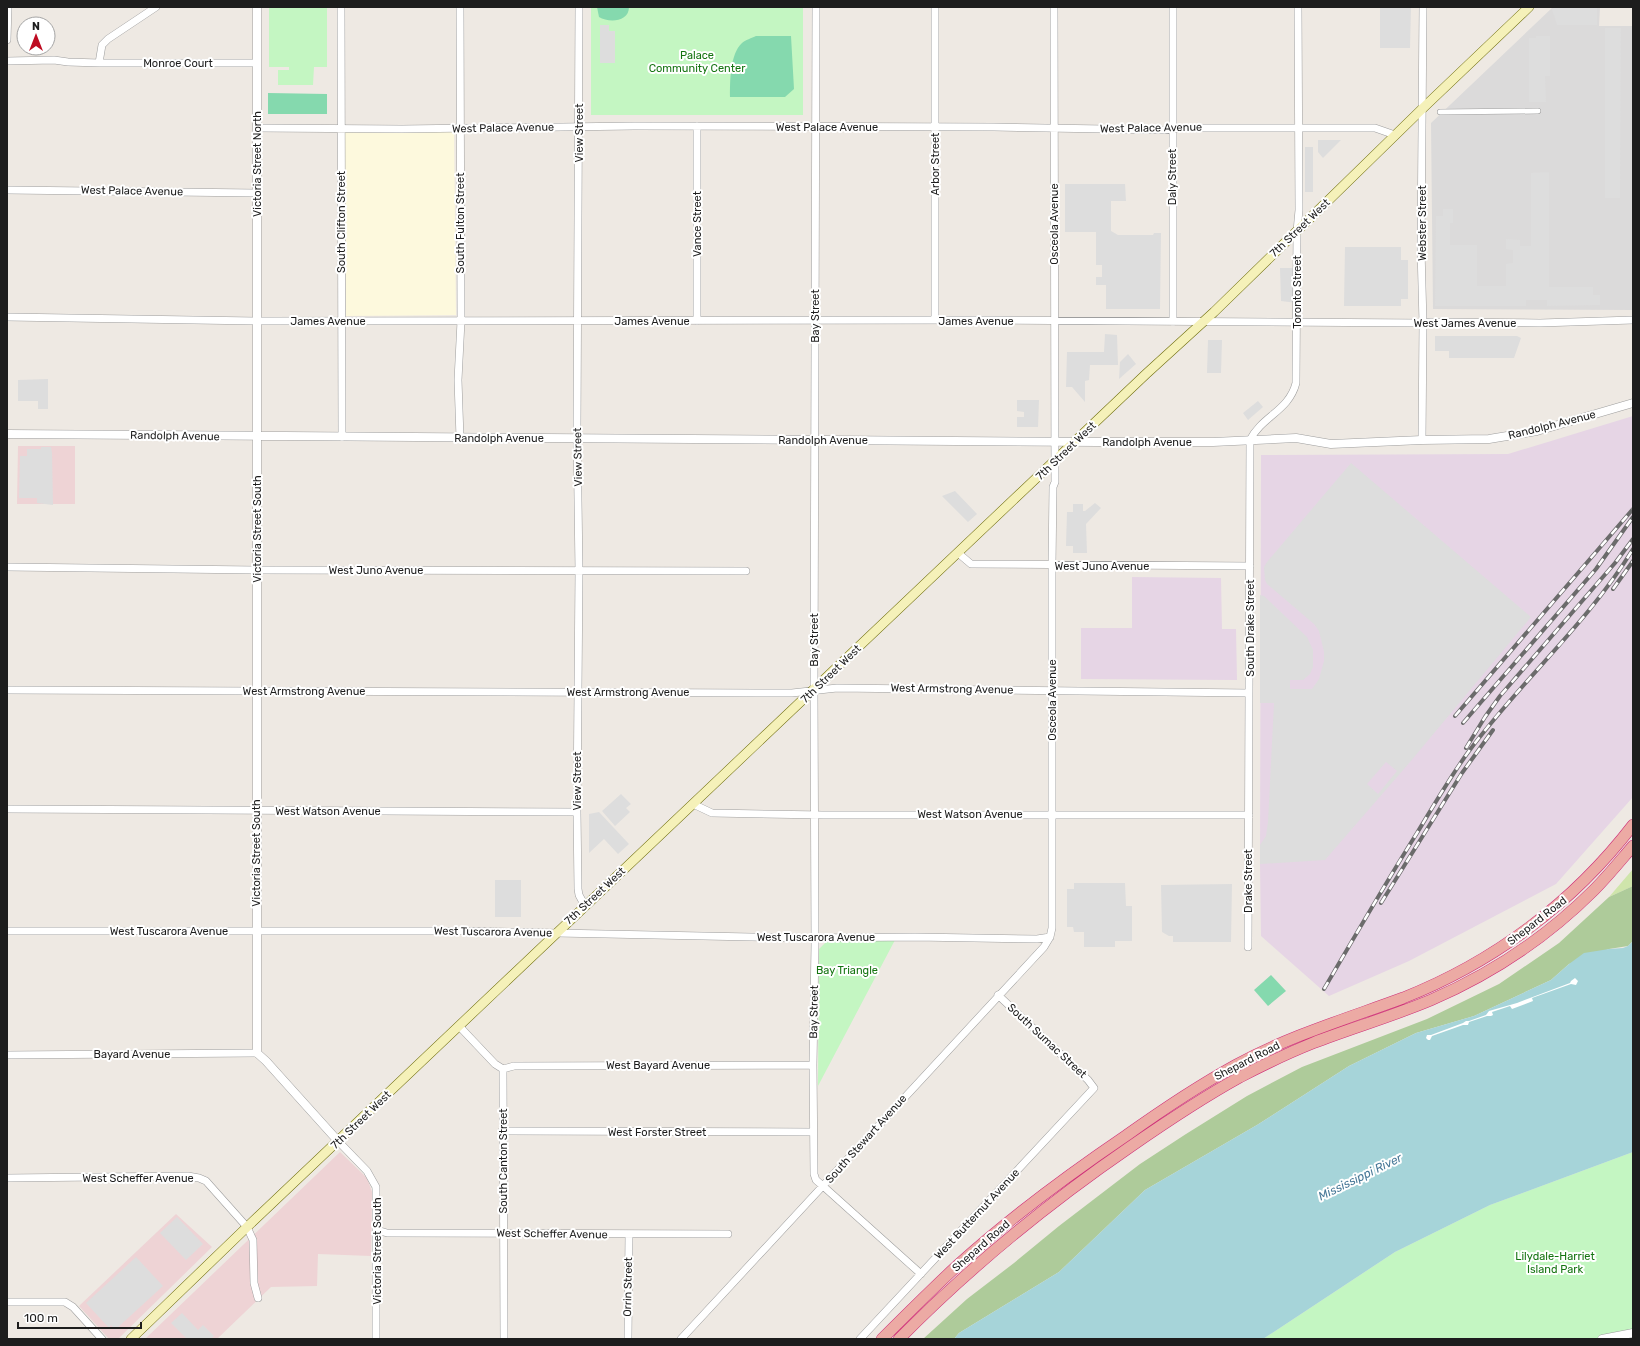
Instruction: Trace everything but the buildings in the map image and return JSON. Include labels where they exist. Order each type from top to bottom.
[{"type":"highway","name":"Shepard Road","points":[[882,1339],[937,1285],[990,1237],[1074,1171],[1166,1107],[1204,1083],[1272,1047],[1307,1032],[1428,987],[1454,975],[1505,945],[1546,916],[1565,899],[1604,860],[1633,825]]},
{"type":"highway","name":"Shepard Road","points":[[899,1339],[967,1274],[1026,1223],[1087,1177],[1179,1114],[1242,1076],[1276,1060],[1312,1044],[1433,999],[1484,973],[1510,957],[1558,922],[1594,890],[1633,846]]},
{"type":"main road","name":"7th Street West","points":[[131,1339],[247,1227],[1146,374],[1214,312],[1395,135],[1529,7]]},
{"type":"street","points":[[7,40],[8,7]]},
{"type":"street","points":[[99,63],[102,45],[108,39],[156,7]]},
{"type":"street","name":"Victoria Street North","points":[[257,7],[257,321]]},
{"type":"street","name":"South Clifton Street","points":[[341,7],[342,437]]},
{"type":"street","name":"South Fulton Street","points":[[460,7],[461,321],[458,380],[460,438]]},
{"type":"street","name":"View Street","points":[[579,7],[579,571],[577,812],[578,889],[579,895],[585,906]]},
{"type":"street","name":"Bay Street","points":[[816,7],[814,1174],[816,1180],[920,1274]]},
{"type":"street","name":"Arbor Street","points":[[935,7],[935,320]]},
{"type":"street","name":"Osceola Avenue","points":[[1050,937],[1052,928],[1052,565],[1053,487],[1055,482],[1054,7]]},
{"type":"street","name":"Daly Street","points":[[1173,7],[1173,322]]},
{"type":"street","name":"Toronto Street","points":[[1250,440],[1263,423],[1288,402],[1296,383],[1297,230],[1299,210],[1298,7]]},
{"type":"street","name":"Webster Street","points":[[1422,440],[1423,323],[1421,249],[1423,7]]},
{"type":"street","name":"Monroe Court","points":[[7,61],[54,60],[99,63],[257,63]]},
{"type":"street","points":[[1440,112],[1538,111]]},
{"type":"street","name":"West Palace Avenue","points":[[257,128],[579,128],[697,126],[1164,130],[1375,128],[1395,135]]},
{"type":"street","name":"Vance Street","points":[[697,126],[697,321]]},
{"type":"street","name":"West Palace Avenue","points":[[7,190],[258,193]]},
{"type":"street","name":"James Avenue","points":[[7,317],[257,321],[578,322],[935,320],[1202,323],[1297,322]]},
{"type":"street","name":"West James Avenue","points":[[1297,322],[1540,323],[1633,320]]},
{"type":"street","name":"Victoria Street South","points":[[257,321],[257,1054],[266,1061],[367,1171],[376,1187],[376,1339]]},
{"type":"street","name":"Randolph Avenue","points":[[7,434],[257,437],[1198,442],[1296,438],[1331,444],[1489,439],[1516,436],[1633,404]]},
{"type":"street","name":"South Drake Street","points":[[1249,815],[1250,440]]},
{"type":"street","name":"West Juno Avenue","points":[[958,553],[971,564],[1250,566]]},
{"type":"street","name":"West Juno Avenue","points":[[7,567],[257,570],[746,571]]},
{"type":"street","name":"West Armstrong Avenue","points":[[7,690],[792,693],[837,688],[1249,693]]},
{"type":"street","name":"West Watson Avenue","points":[[693,804],[712,813],[1249,815]]},
{"type":"street","name":"West Watson Avenue","points":[[7,809],[577,812]]},
{"type":"street","name":"Drake Street","points":[[1248,947],[1249,815]]},
{"type":"street","name":"West Tuscarora Avenue","points":[[7,931],[461,931],[587,935],[815,938],[915,937],[1037,939],[1050,937]]},
{"type":"street","name":"South Stewart Avenue","points":[[681,1339],[1044,947],[1050,937]]},
{"type":"street","name":"South Sumac Street","points":[[998,995],[1088,1080],[1094,1088]]},
{"type":"street","points":[[459,1026],[495,1064],[503,1069]]},
{"type":"street","name":"Bayard Avenue","points":[[7,1055],[257,1054]]},
{"type":"street","name":"West Bayard Avenue","points":[[503,1069],[514,1066],[813,1065]]},
{"type":"street","name":"South Canton Street","points":[[503,1069],[502,1131],[504,1339]]},
{"type":"street","name":"West Butternut Avenue","points":[[860,1339],[1094,1088]]},
{"type":"street","name":"West Forster Street","points":[[502,1131],[813,1132]]},
{"type":"street","name":"West Scheffer Avenue","points":[[7,1178],[188,1176],[199,1178],[206,1181],[247,1227]]},
{"type":"street","points":[[247,1227],[253,1240],[254,1283],[258,1298]]},
{"type":"street","name":"West Scheffer Avenue","points":[[377,1230],[387,1233],[728,1234]]},
{"type":"street","name":"Orrin Street","points":[[628,1339],[629,1234]]},
{"type":"street","points":[[7,1302],[65,1302],[74,1307],[102,1339]]},
{"type":"street","points":[[1602,1339],[1633,1333]]},
{"type":"shaded area","points":[[1380,7],[1411,7],[1410,48],[1380,48]]},
{"type":"shaded area","points":[[1553,7],[1600,7],[1599,26],[1633,26],[1633,310],[1433,309],[1431,123]]},
{"type":"shaded area","points":[[1555,7],[1597,7],[1597,25],[1557,25],[1552,9]]},
{"type":"shaded area","points":[[600,25],[609,25],[609,31],[615,31],[615,63],[600,63]]},
{"type":"shaded area","points":[[1605,28],[1621,28],[1620,198],[1605,198]]},
{"type":"shaded area","points":[[1536,36],[1550,36],[1550,76],[1545,76],[1546,102],[1529,102],[1529,38],[1536,38]]},
{"type":"shaded area","points":[[345,132],[454,132],[456,315],[346,316]]},
{"type":"shaded area","points":[[1318,140],[1341,140],[1323,158],[1318,152]]},
{"type":"shaded area","points":[[1305,147],[1313,147],[1313,192],[1305,192]]},
{"type":"shaded area","points":[[1549,172],[1549,287],[1593,287],[1593,295],[1600,295],[1600,305],[1547,306],[1547,300],[1526,300],[1526,306],[1435,306],[1436,216],[1443,216],[1443,209],[1453,209],[1453,223],[1450,223],[1450,245],[1477,245],[1477,286],[1506,286],[1506,264],[1513,263],[1513,250],[1506,249],[1506,239],[1520,240],[1520,246],[1531,246],[1531,173]]},
{"type":"shaded area","points":[[1065,184],[1125,184],[1126,201],[1111,201],[1111,231],[1118,235],[1153,235],[1154,233],[1161,233],[1160,309],[1106,309],[1106,285],[1096,285],[1096,277],[1102,277],[1102,265],[1096,265],[1096,232],[1065,232]]},
{"type":"shaded area","points":[[1345,247],[1401,247],[1401,260],[1408,260],[1408,299],[1401,299],[1401,306],[1344,306]]},
{"type":"shaded area","points":[[1280,268],[1297,268],[1297,303],[1281,301]]},
{"type":"shaded area","points":[[1105,334],[1117,335],[1118,365],[1090,365],[1089,380],[1085,381],[1085,402],[1072,387],[1066,387],[1067,352],[1104,352]]},
{"type":"shaded area","points":[[1435,336],[1517,336],[1521,338],[1514,358],[1449,358],[1449,351],[1435,351]]},
{"type":"shaded area","points":[[1208,340],[1222,340],[1221,373],[1207,373]]},
{"type":"shaded area","points":[[1128,354],[1136,364],[1119,379],[1120,362]]},
{"type":"shaded area","points":[[48,379],[48,409],[38,409],[38,401],[18,401],[18,380]]},
{"type":"shaded area","points":[[1017,400],[1039,400],[1038,427],[1017,427],[1017,417],[1024,417],[1024,412],[1017,411]]},
{"type":"shaded area","points":[[1258,401],[1263,407],[1248,420],[1243,413]]},
{"type":"shaded area","points":[[1633,416],[1633,797],[1556,884],[1409,961],[1329,996],[1261,936],[1261,455],[1508,454]]},
{"type":"shaded area","points":[[18,446],[75,446],[75,504],[17,504]]},
{"type":"shaded area","points":[[41,447],[51,447],[53,505],[37,503],[37,498],[19,498],[20,456],[27,456],[27,449],[41,449]]},
{"type":"shaded area","points":[[1351,463],[1531,617],[1410,762],[1325,860],[1260,864],[1260,845],[1266,836],[1268,822],[1274,703],[1260,703],[1260,595],[1264,596],[1307,637],[1313,650],[1313,667],[1310,674],[1303,680],[1290,680],[1290,689],[1312,689],[1319,679],[1324,661],[1324,652],[1319,631],[1314,624],[1267,584],[1265,580],[1264,567]],"holes":[[[1386,762],[1397,771],[1378,794],[1367,784]]]},
{"type":"shaded area","points":[[955,491],[977,514],[968,522],[942,496]]},
{"type":"shaded area","points":[[1095,503],[1101,508],[1086,524],[1087,553],[1073,553],[1073,546],[1066,546],[1067,512],[1073,512],[1073,504],[1083,504],[1083,511],[1085,511]]},
{"type":"shaded area","points":[[1132,577],[1221,578],[1222,629],[1236,629],[1237,680],[1081,679],[1081,628],[1132,628]]},
{"type":"shaded area","points":[[621,794],[631,804],[626,808],[630,812],[615,826],[602,811]]},
{"type":"shaded area","points":[[599,812],[629,844],[618,854],[604,839],[589,853],[589,814]]},
{"type":"shaded area","points":[[495,880],[521,880],[521,917],[495,917]]},
{"type":"shaded area","points":[[1074,883],[1125,883],[1126,906],[1132,906],[1132,941],[1115,941],[1115,947],[1084,947],[1084,932],[1074,932],[1073,927],[1067,927],[1067,889],[1074,889]]},
{"type":"shaded area","points":[[1232,884],[1231,942],[1173,942],[1173,936],[1169,936],[1162,932],[1161,885]]},
{"type":"shaded area","points":[[340,1152],[367,1178],[372,1192],[371,1256],[318,1254],[317,1286],[271,1287],[217,1339],[145,1339]]},
{"type":"shaded area","points":[[176,1214],[212,1247],[118,1339],[109,1339],[79,1306]]},
{"type":"shaded area","points":[[177,1217],[203,1244],[186,1260],[160,1233]]},
{"type":"shaded area","points":[[136,1257],[163,1286],[115,1330],[111,1325],[109,1328],[86,1303]]},
{"type":"shaded area","points":[[182,1313],[198,1330],[203,1325],[214,1336],[211,1339],[187,1339],[171,1323]]},
{"type":"green space","points":[[269,7],[327,7],[327,67],[314,67],[313,85],[278,85],[278,70],[289,70],[289,67],[269,67]]},
{"type":"green space","name":"Palace Community Center","points":[[591,7],[803,7],[803,115],[591,115]]},
{"type":"green space","points":[[597,7],[629,7],[626,16],[618,20],[608,20],[599,17]]},
{"type":"green space","points":[[756,36],[791,36],[794,89],[785,97],[730,97],[730,83],[735,54],[742,43]]},
{"type":"green space","points":[[268,93],[327,94],[327,114],[268,114]]},
{"type":"green space","points":[[1633,869],[1633,886],[1609,897]]},
{"type":"green space","points":[[1633,886],[1633,941],[1628,946],[1609,949],[1569,964],[1551,980],[1474,1016],[1416,1033],[1349,1066],[1257,1125],[1145,1190],[1059,1272],[959,1333],[954,1339],[923,1339],[967,1299],[1059,1226],[1140,1164],[1186,1134],[1247,1096],[1302,1067],[1427,1019],[1499,984],[1559,943],[1609,897]]},
{"type":"green space","name":"Bay Triangle","points":[[895,940],[818,1086],[819,949],[826,942]]},
{"type":"green space","points":[[1271,975],[1286,991],[1268,1006],[1254,990]]},
{"type":"green space","name":"Lilydale-Harriet Island Park","points":[[1633,1152],[1633,1339],[1263,1339],[1395,1252],[1490,1205]]},
{"type":"water","name":"Mississippi River","points":[[1633,941],[1633,1152],[1490,1205],[1395,1252],[1263,1339],[954,1339],[959,1333],[1059,1272],[1145,1190],[1257,1125],[1349,1066],[1416,1033],[1474,1016],[1551,980],[1584,953],[1623,948],[1628,946]]},
{"type":"pier","points":[[1575,978],[1578,981],[1576,985],[1571,984],[1532,998],[1533,1001],[1512,1009],[1510,1006],[1492,1012],[1493,1015],[1491,1016],[1469,1022],[1468,1025],[1463,1025],[1432,1036],[1430,1040],[1426,1038],[1427,1035],[1431,1035],[1486,1015],[1489,1011],[1517,1003],[1570,983]]},
{"type":"railway","points":[[1455,716],[1633,509]]},
{"type":"railway","points":[[1463,723],[1596,569],[1633,517]]},
{"type":"railway","points":[[1466,748],[1500,696],[1615,563],[1633,539]]},
{"type":"railway","points":[[1324,989],[1393,871],[1442,791],[1469,751],[1510,700],[1596,602],[1633,549]]},
{"type":"railway","points":[[1613,589],[1633,561]]},
{"type":"railway","points":[[1381,903],[1462,773],[1493,730]]}]
